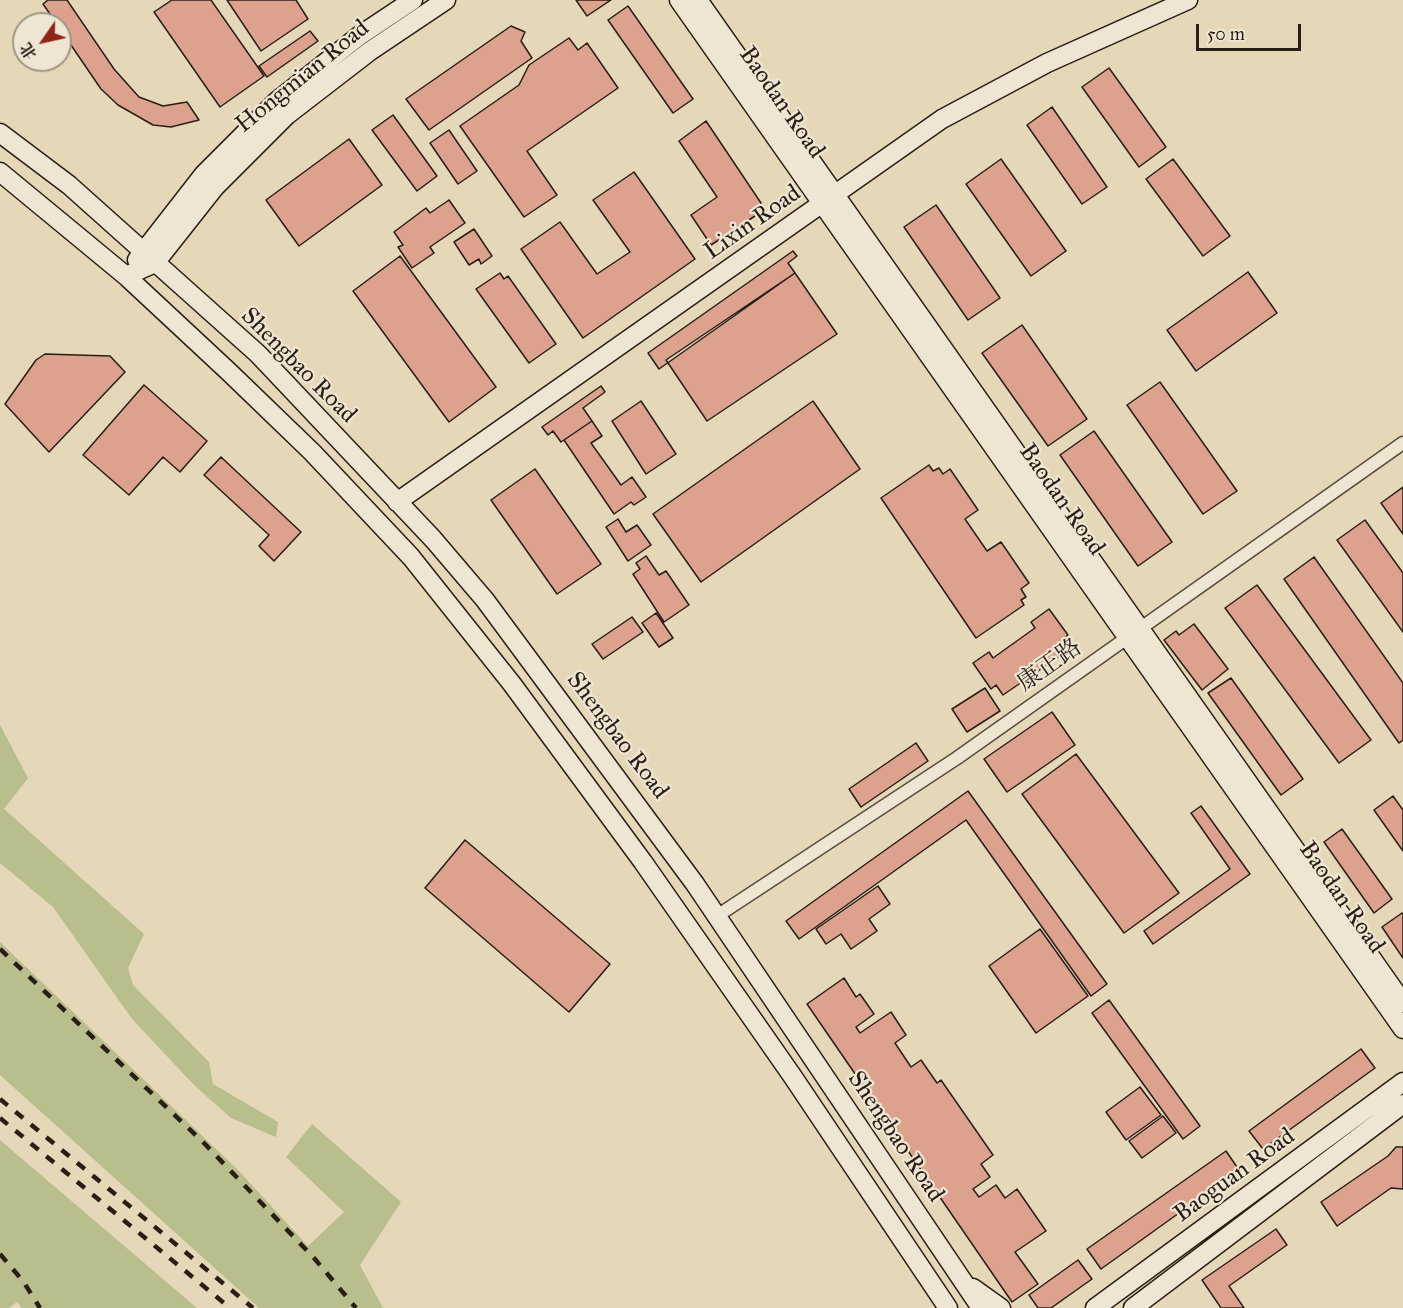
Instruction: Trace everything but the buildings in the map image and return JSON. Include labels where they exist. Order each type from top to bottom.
[{"type":"main road","name":"Hongmian Road","points":[[149,258],[204,174],[277,101],[359,36],[413,0]]},
{"type":"main road","name":"Hongmian Road","points":[[126,276],[149,258],[215,187],[287,115],[370,51],[446,0]]},
{"type":"main road","name":"Baodan Road","points":[[679,0],[829,199]]},
{"type":"main road","name":"Baodan Road","points":[[698,0],[829,199],[1133,632],[1403,1029]]},
{"type":"main road","name":"Lixin Road","points":[[397,502],[942,119],[1047,63],[1188,0]]},
{"type":"main road","points":[[0,133],[69,185],[149,258]]},
{"type":"main road","points":[[4,175],[126,276],[312,452],[411,557],[512,684],[644,862],[800,1086],[948,1308]]},
{"type":"main road","name":"Shengbao Road","points":[[149,258],[258,354],[485,600],[651,822],[717,916],[981,1308]]},
{"type":"main road","name":"Baodan Road","points":[[1133,632],[1403,1003]]},
{"type":"main road","name":"Baoguan Road","points":[[1095,1308],[1403,1082]]},
{"type":"main road","name":"Baoguan Road","points":[[1133,1308],[1403,1104]]},
{"type":"main road","points":[[962,1280],[1001,1308]]},
{"type":"street","name":"康正路","points":[[717,916],[957,758],[1403,443]]},
{"type":"green space","points":[[0,725],[28,778],[4,809],[144,934],[128,968],[133,985],[209,1062],[213,1084],[278,1122],[276,1137],[231,1118],[194,1085],[132,1019],[53,907],[0,863]]},
{"type":"green space","points":[[0,942],[237,1169],[308,1246],[344,1212],[286,1157],[312,1124],[401,1202],[360,1265],[383,1308],[259,1308],[0,1075]]},
{"type":"green space","points":[[0,1140],[197,1308],[22,1308],[17,1302],[9,1308],[0,1308]]},
{"type":"railway","points":[[0,949],[203,1142],[314,1258],[356,1308]]},
{"type":"railway","points":[[0,1099],[253,1308]]},
{"type":"railway","points":[[0,1118],[230,1308]]},
{"type":"railway","points":[[0,1254],[23,1281],[40,1308]]}]
